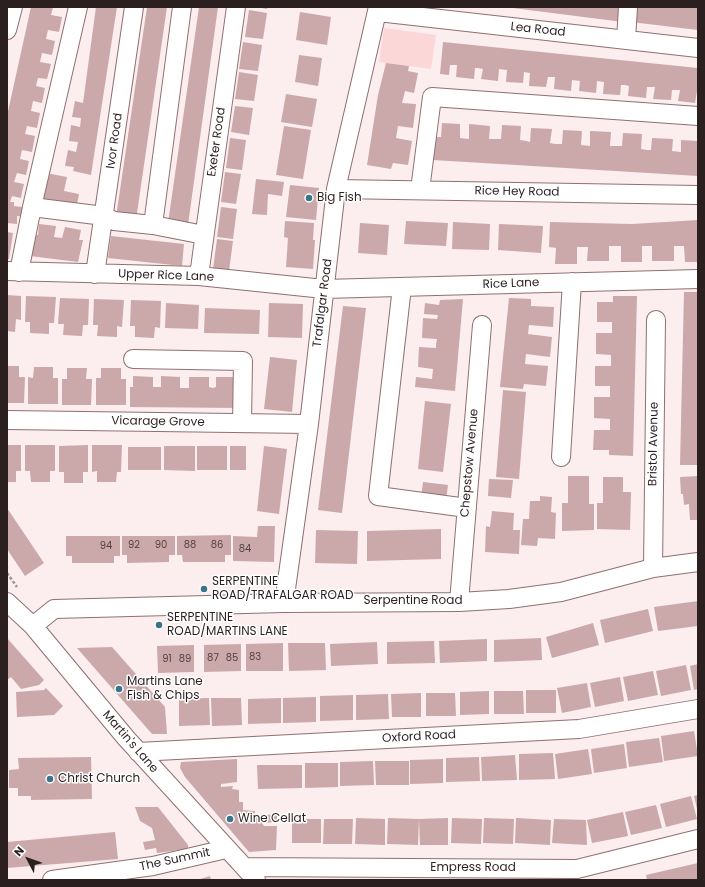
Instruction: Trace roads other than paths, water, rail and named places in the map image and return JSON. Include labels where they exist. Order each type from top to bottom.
[{"type":"street","points":[[13,271],[32,207],[78,7]]},
{"type":"street","name":"Ivor Road","points":[[95,274],[134,7]]},
{"type":"street","points":[[153,225],[182,7]]},
{"type":"street","name":"Exeter Road","points":[[198,276],[236,7]]},
{"type":"street","points":[[626,40],[628,7]]},
{"type":"street","name":"Lea Road","points":[[378,9],[445,13],[626,40],[698,48]]},
{"type":"street","name":"Trafalgar Road","points":[[284,602],[309,424],[336,189],[378,9]]},
{"type":"street","points":[[420,190],[432,97],[698,116]]},
{"type":"street","name":"Rice Hey Road","points":[[336,189],[698,195]]},
{"type":"street","points":[[32,207],[104,216],[114,221],[153,225],[204,235]]},
{"type":"street","name":"Upper Rice Lane","points":[[13,271],[198,276],[324,289]]},
{"type":"street","name":"Rice Lane","points":[[324,289],[698,279]]},
{"type":"street","points":[[561,457],[572,282]]},
{"type":"street","points":[[402,287],[378,496],[467,508]]},
{"type":"street","name":"Bristol Avenue","points":[[653,568],[656,320]]},
{"type":"street","name":"Chepstow Avenue","points":[[459,602],[482,325]]},
{"type":"street","points":[[133,359],[243,361],[242,424]]},
{"type":"street","name":"Vicarage Grove","points":[[7,420],[309,424]]},
{"type":"street","name":"Serpentine Road","points":[[33,626],[54,609],[284,602],[459,602],[509,599],[561,592],[653,568],[698,562]]},
{"type":"street","name":"Martin's Lane","points":[[7,602],[33,626],[138,752],[256,880]]},
{"type":"street","name":"Oxford Road","points":[[138,752],[579,729],[698,708]]},
{"type":"street","name":"Empress Road","points":[[244,867],[578,874],[698,839]]},
{"type":"street","name":"The Summit","points":[[52,880],[153,866],[226,849]]},
{"type":"place","name":"Big Fish","points":[[309,198]]},
{"type":"place","name":"SERPENTINE ROAD/TRAFALGAR ROAD","points":[[204,589]]},
{"type":"place","name":"SERPENTINE ROAD/MARTINS LANE","points":[[159,625]]},
{"type":"place","name":"Martins Lane Fish & Chips","points":[[119,689]]},
{"type":"place","name":"Christ Church","points":[[50,779]]},
{"type":"place","name":"Wine Cellat","points":[[230,819]]}]
